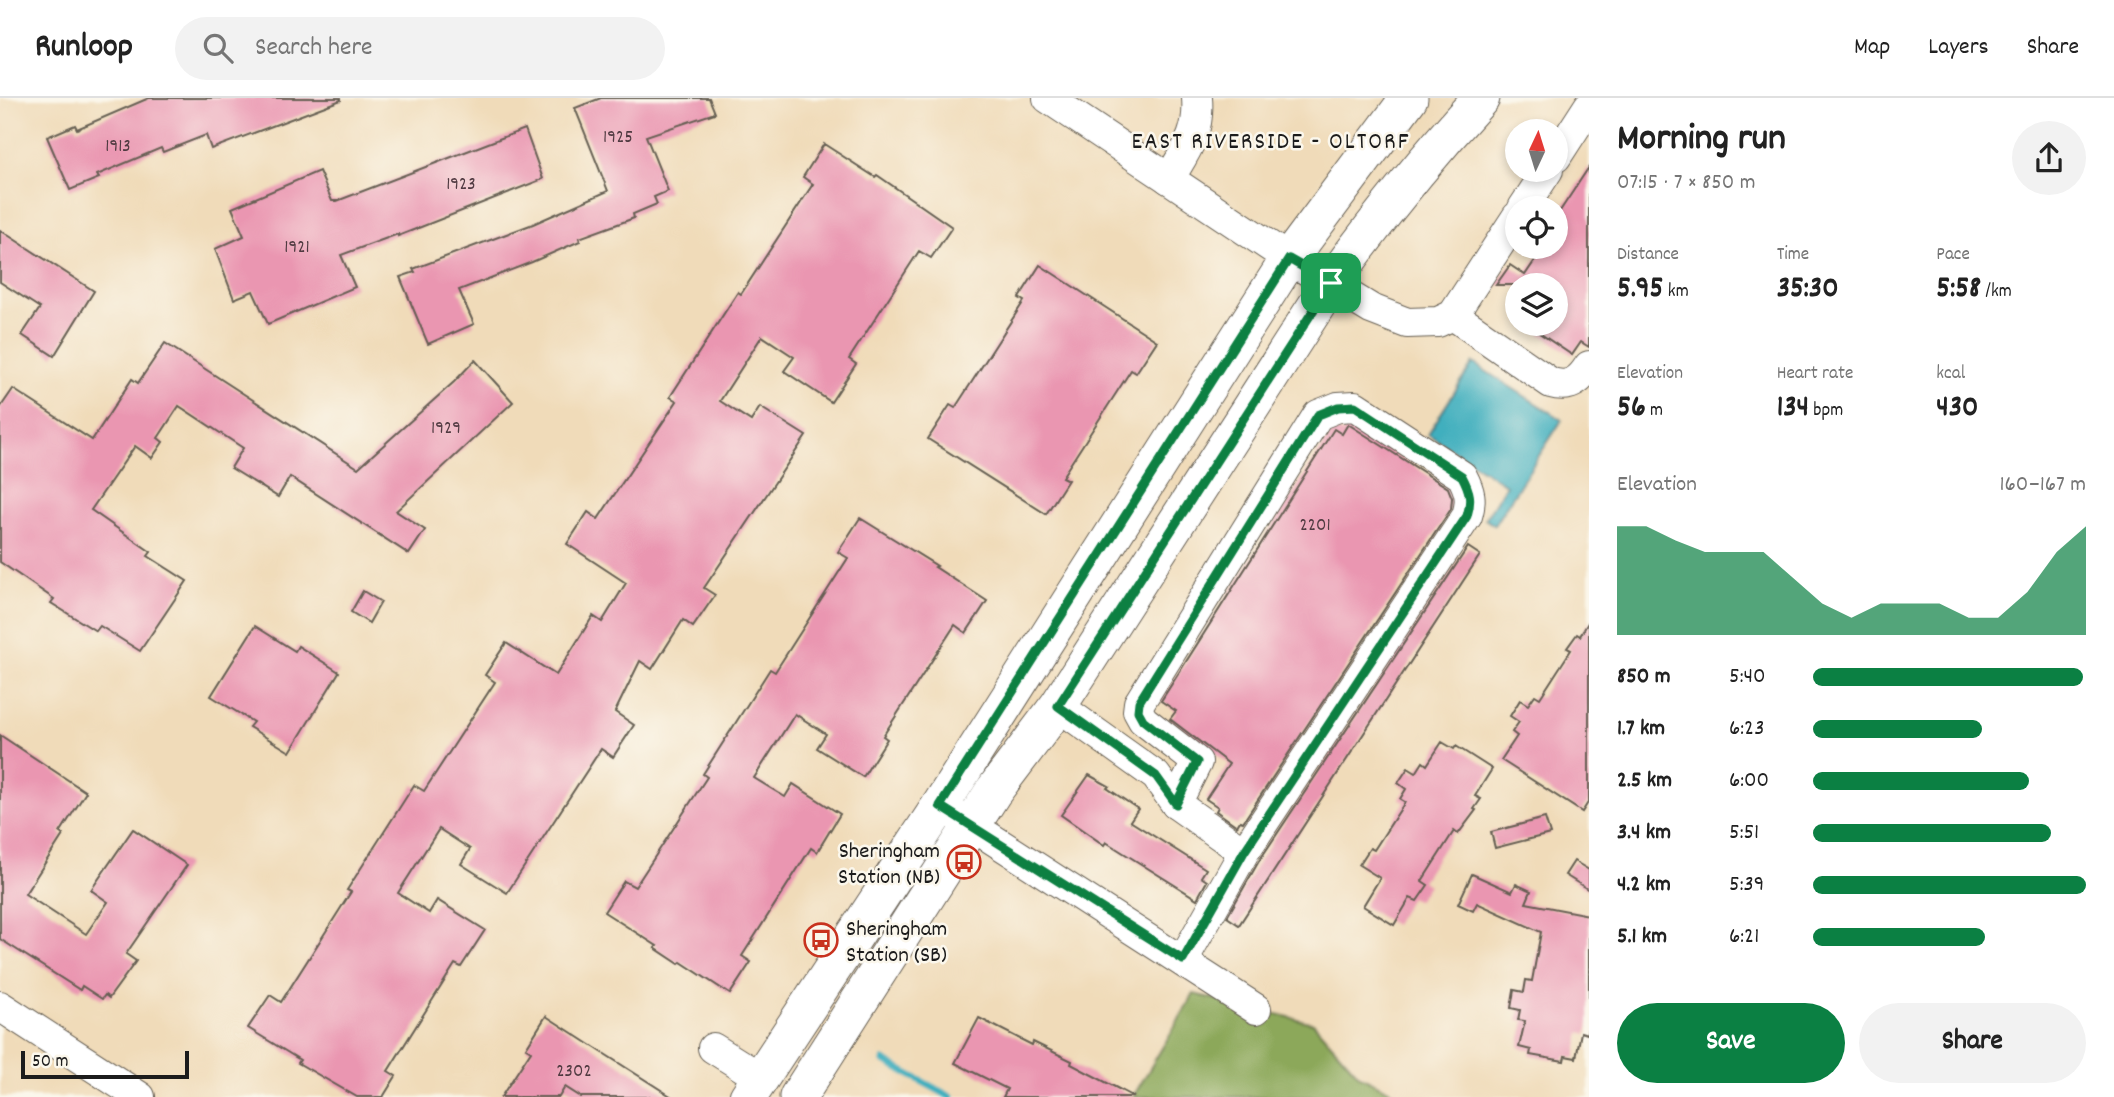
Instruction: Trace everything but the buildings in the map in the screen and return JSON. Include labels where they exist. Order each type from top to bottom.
[{"type":"main road","points":[[1403,100],[1289,259],[940,806],[754,1087],[795,1097],[993,792],[1058,706],[1331,283],[1436,147],[1481,98]]},
{"type":"street","points":[[1048,98],[1289,259],[1371,309],[1407,323],[1438,322],[1453,315],[1505,235]]},
{"type":"street","points":[[1169,179],[1189,145],[1199,119],[1197,98]]},
{"type":"street","points":[[1568,144],[1584,125]]},
{"type":"street","points":[[1453,315],[1551,383],[1562,386],[1574,383],[1582,378],[1589,366]]},
{"type":"street","points":[[1176,804],[1197,762],[1143,720],[1138,711],[1139,702],[1318,415],[1338,407],[1355,406],[1462,476],[1469,490],[1470,505],[1467,516],[1244,852],[1183,960]]},
{"type":"street","points":[[1058,706],[1156,776],[1176,804],[1244,852]]},
{"type":"street","points":[[940,806],[1256,1009]]},
{"type":"street","points":[[0,1006],[140,1097]]},
{"type":"street","points":[[713,1048],[754,1087]]},
{"type":"green space","points":[[1194,994],[1313,1023],[1360,1076],[1403,1097],[1133,1097]]},
{"type":"water","points":[[1473,363],[1562,420],[1494,525],[1485,519],[1506,485],[1428,434]]},
{"type":"waterway","points":[[884,1061],[951,1097]]},
{"type":"place","name":"Sheringham Station (NB)","points":[[964,862]]},
{"type":"place","name":"Sheringham Station (SB)","points":[[821,940]]},
{"type":"district","name":"EAST RIVERSIDE - OLTORF","points":[[1271,140]]},
{"type":"route","points":[[1289,259],[1331,283],[1058,706],[1156,776],[1176,804],[1197,762],[1143,720],[1138,711],[1139,702],[1318,415],[1338,407],[1355,406],[1462,476],[1469,490],[1470,505],[1467,516],[1244,852],[1183,960],[940,806],[1289,259]]}]
